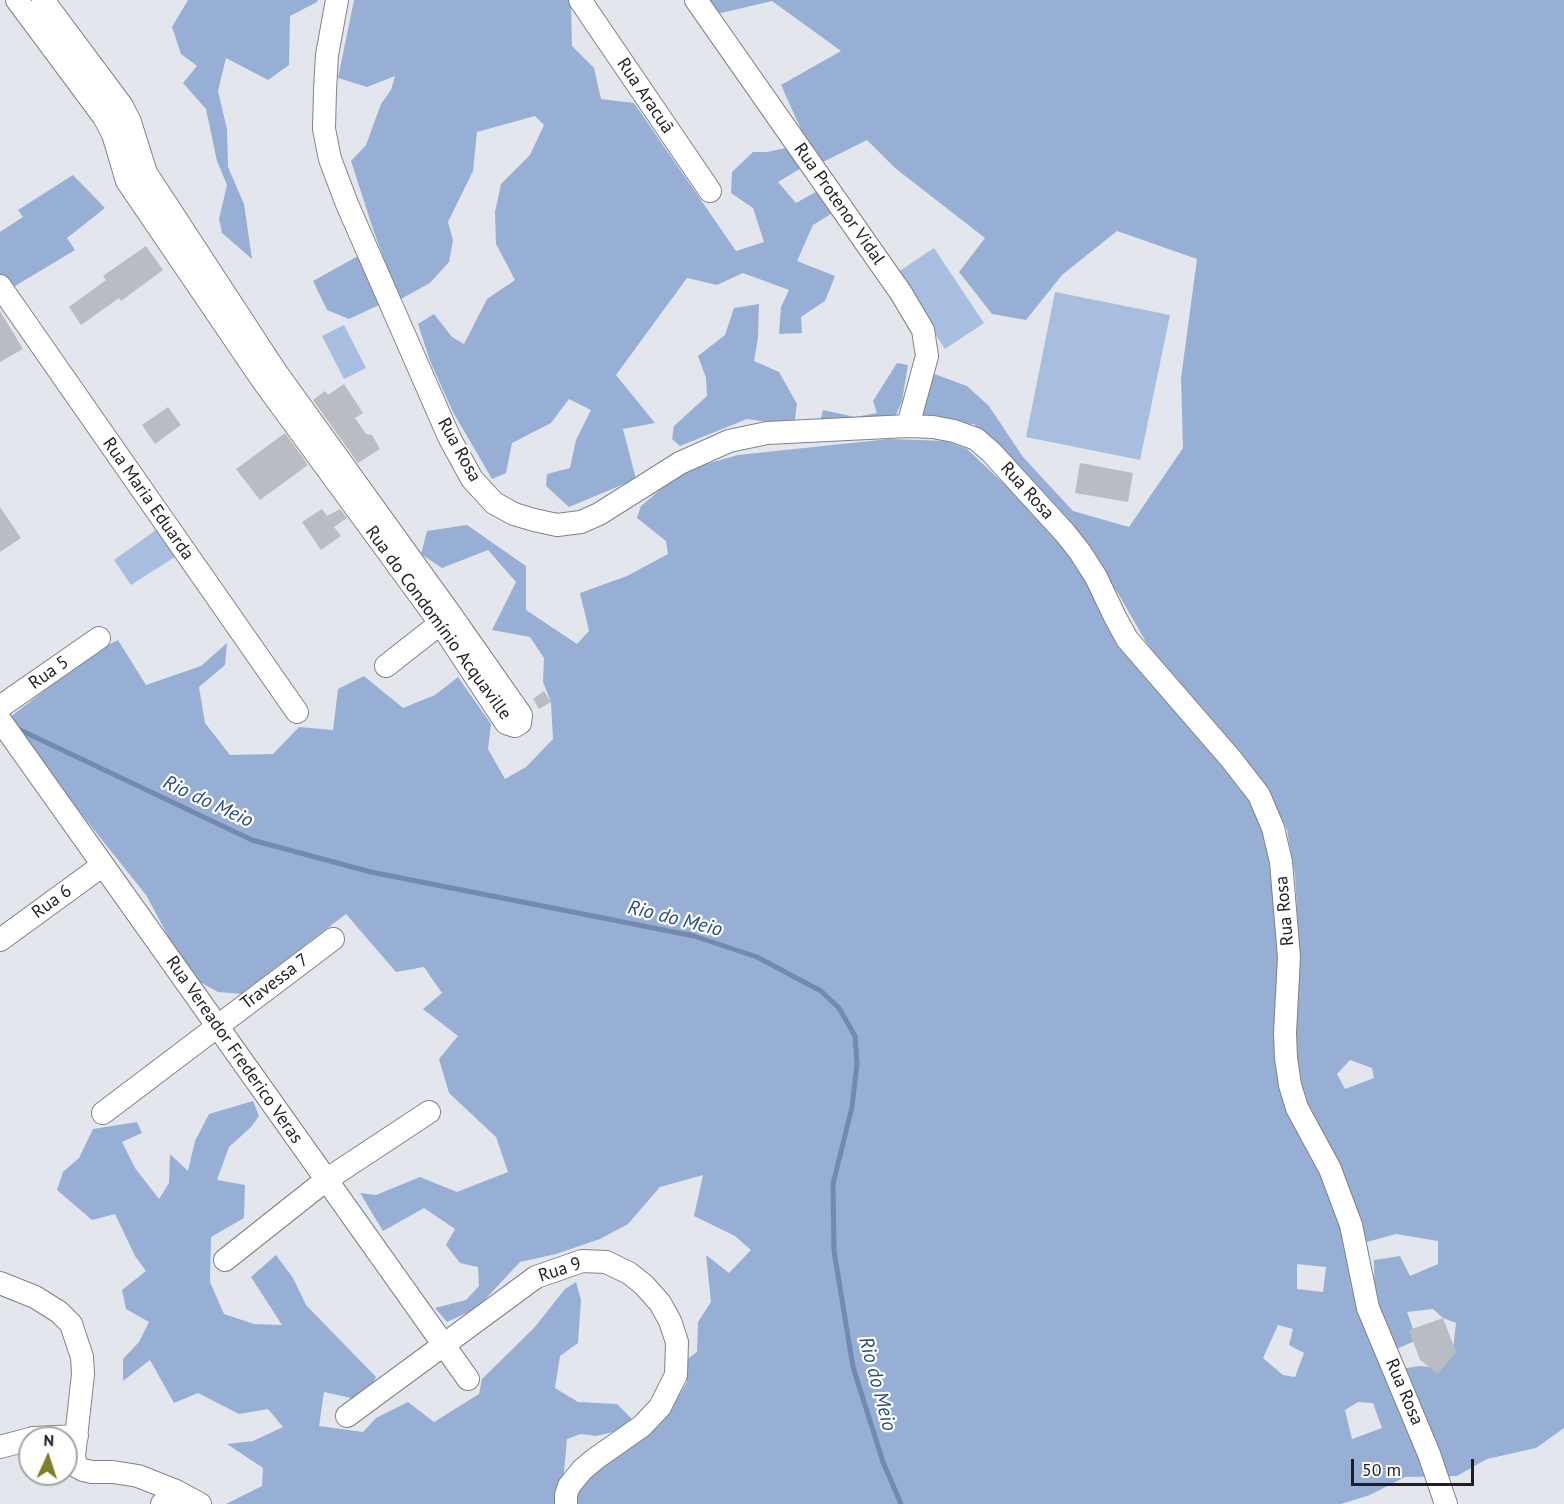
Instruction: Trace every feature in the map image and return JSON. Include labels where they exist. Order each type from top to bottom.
[{"type":"street","name":"Rua do Condomínio Acquaville","points":[[17,0],[42,10],[113,111],[113,134],[127,181],[186,250],[270,376],[445,619],[386,666]]},
{"type":"street","name":"Rua Rosa","points":[[337,0],[327,55],[325,90],[324,129],[330,159],[347,204],[450,439],[471,479],[494,502],[514,514],[534,520],[557,525],[581,522],[599,514],[680,463],[729,441],[767,433],[908,426],[954,431],[976,439],[991,452],[1065,533],[1096,577],[1127,639],[1231,759],[1259,795],[1273,828],[1281,862],[1289,957],[1285,1033],[1290,1085],[1297,1108],[1330,1169],[1351,1225],[1368,1308],[1429,1454],[1446,1504]]},
{"type":"street","name":"Rua Aracuã","points":[[580,0],[710,191]]},
{"type":"street","name":"Rua Protenor Vidal","points":[[696,0],[901,293],[923,330],[927,356],[908,426]]},
{"type":"street","name":"Rua Maria Eduarda","points":[[0,286],[297,712]]},
{"type":"street","name":"Rua 5","points":[[0,707],[99,638]]},
{"type":"street","name":"Rua Vereador Frederico Veras","points":[[0,720],[468,1379]]},
{"type":"street","name":"Rua 6","points":[[0,940],[103,865]]},
{"type":"street","name":"Travessa 7","points":[[103,1113],[333,939]]},
{"type":"street","points":[[225,1260],[326,1180],[429,1112]]},
{"type":"street","name":"Rua 9","points":[[347,1416],[536,1276],[582,1261],[606,1262],[629,1273],[644,1285],[660,1304],[670,1321],[677,1342],[676,1375],[660,1407],[642,1426],[582,1470],[569,1486],[566,1504]]},
{"type":"street","points":[[0,1282],[35,1297],[59,1312],[71,1324],[82,1358],[83,1374],[78,1426]]},
{"type":"street","points":[[0,1447],[18,1442]]},
{"type":"street","points":[[78,1467],[83,1470],[138,1476],[169,1497],[200,1504]]},
{"type":"shaded area","points":[[188,0],[318,0],[290,16],[289,65],[268,80],[226,58],[218,91],[227,129],[228,167],[244,204],[252,259],[222,233],[219,219],[227,185],[217,161],[206,109],[183,83],[197,66],[181,54],[172,27]]},
{"type":"shaded area","points":[[354,0],[568,0],[571,5],[572,46],[594,68],[601,99],[634,103],[736,251],[764,242],[753,208],[731,193],[732,172],[753,152],[786,148],[803,167],[778,182],[796,203],[821,189],[834,212],[813,225],[797,261],[835,276],[825,301],[801,317],[802,333],[779,334],[781,307],[789,290],[743,273],[717,285],[687,278],[616,375],[655,423],[623,429],[636,479],[569,507],[546,486],[547,474],[570,468],[576,440],[591,410],[569,399],[551,423],[512,443],[506,473],[492,479],[453,412],[430,361],[418,324],[434,314],[452,337],[464,344],[487,299],[515,280],[496,244],[495,212],[501,184],[530,155],[544,125],[535,116],[477,132],[473,171],[448,222],[453,240],[449,262],[430,283],[399,300],[351,161],[366,145],[381,104],[391,90],[395,76],[367,87],[338,78]]},
{"type":"shaded area","points":[[708,0],[1564,0],[1564,1428],[1536,1448],[1487,1459],[1457,1476],[1405,1477],[1370,1495],[1341,1504],[573,1504],[572,1482],[613,1432],[596,1436],[581,1434],[567,1439],[564,1472],[557,1498],[558,1504],[226,1504],[262,1486],[263,1468],[227,1444],[253,1441],[283,1427],[268,1409],[239,1414],[198,1393],[174,1403],[150,1360],[123,1381],[123,1359],[139,1342],[149,1322],[126,1309],[122,1290],[146,1271],[135,1256],[115,1214],[92,1220],[57,1190],[63,1172],[79,1158],[93,1129],[137,1122],[142,1133],[122,1142],[135,1168],[159,1199],[169,1183],[170,1154],[188,1171],[195,1141],[209,1114],[253,1101],[259,1116],[251,1127],[229,1147],[217,1180],[245,1185],[244,1218],[211,1237],[210,1282],[224,1314],[254,1324],[282,1325],[251,1277],[276,1255],[293,1278],[306,1305],[376,1377],[364,1401],[324,1392],[319,1426],[363,1432],[376,1418],[408,1402],[434,1422],[479,1394],[482,1379],[534,1328],[565,1289],[576,1282],[581,1300],[578,1343],[560,1356],[555,1388],[578,1402],[617,1404],[634,1421],[669,1411],[687,1382],[686,1360],[697,1352],[698,1322],[711,1302],[706,1255],[729,1273],[751,1250],[735,1236],[694,1216],[703,1175],[660,1187],[628,1224],[600,1239],[556,1254],[520,1262],[477,1308],[447,1322],[435,1308],[466,1300],[479,1286],[478,1267],[460,1263],[446,1245],[455,1229],[424,1208],[383,1231],[360,1193],[376,1195],[420,1177],[457,1192],[508,1172],[496,1137],[449,1093],[439,1059],[458,1036],[423,1009],[442,993],[424,967],[396,972],[346,914],[241,994],[218,992],[178,970],[167,934],[146,895],[71,801],[10,717],[96,651],[118,640],[146,685],[201,666],[227,643],[225,665],[199,687],[205,723],[230,755],[273,754],[299,727],[333,730],[338,689],[364,676],[403,708],[435,695],[458,677],[491,724],[488,749],[505,779],[526,767],[553,739],[551,702],[543,682],[544,658],[530,637],[492,630],[516,582],[488,550],[442,568],[421,554],[427,531],[467,525],[526,566],[526,610],[577,644],[589,631],[580,593],[627,576],[668,554],[666,541],[637,518],[641,506],[682,471],[738,455],[889,439],[946,441],[967,449],[1050,527],[1246,788],[1275,861],[1294,1014],[1300,965],[1295,875],[1287,830],[1269,791],[1172,678],[1146,642],[1119,595],[1085,544],[1047,501],[974,424],[928,421],[919,412],[929,372],[967,386],[989,406],[1023,457],[1073,511],[1129,527],[1183,448],[1181,378],[1197,259],[1117,231],[1062,275],[1026,320],[992,314],[959,272],[985,238],[895,168],[867,140],[817,165],[781,85],[841,51],[772,1],[717,14]],"holes":[[[1350,1060],[1372,1068],[1374,1078],[1345,1089],[1337,1074]],[[1396,1234],[1438,1241],[1438,1264],[1410,1276],[1400,1256],[1374,1260],[1375,1315],[1394,1350],[1417,1340],[1407,1312],[1433,1309],[1443,1318],[1456,1323],[1453,1349],[1438,1368],[1420,1366],[1399,1369],[1360,1310],[1363,1243]],[[1297,1264],[1326,1267],[1323,1292],[1297,1289]],[[1278,1325],[1293,1329],[1289,1345],[1304,1353],[1295,1377],[1283,1375],[1263,1358]],[[1358,1402],[1373,1403],[1382,1428],[1352,1439],[1345,1410]]]},
{"type":"shaded area","points":[[73,175],[105,208],[67,238],[75,250],[10,289],[0,274],[0,232],[23,217],[18,210]]},
{"type":"shaded area","points":[[934,248],[984,323],[945,349],[895,274]]},
{"type":"shaded area","points":[[358,256],[381,304],[349,319],[327,310],[313,281]]},
{"type":"shaded area","points":[[1055,292],[1170,315],[1140,460],[1026,437]]},
{"type":"shaded area","points":[[759,304],[758,338],[754,361],[779,372],[797,404],[794,426],[747,419],[680,446],[672,439],[674,426],[707,396],[706,378],[698,356],[725,335],[734,308]]},
{"type":"shaded area","points":[[344,325],[366,368],[344,379],[322,336]]},
{"type":"shaded area","points":[[897,363],[908,365],[902,401],[893,422],[819,426],[823,410],[855,417],[877,413],[873,401]]},
{"type":"shaded area","points":[[156,530],[175,557],[131,585],[114,560]]},
{"type":"building","points":[[146,246],[163,270],[121,301],[119,298],[81,325],[69,307],[106,280],[103,276]]},
{"type":"building","points":[[0,311],[23,349],[0,362]]},
{"type":"building","points":[[344,384],[363,413],[355,418],[366,434],[372,435],[380,449],[358,463],[313,400],[325,391],[328,395]]},
{"type":"building","points":[[168,407],[181,425],[155,444],[142,425]]},
{"type":"building","points":[[285,433],[308,465],[260,500],[236,469]]},
{"type":"building","points":[[1080,463],[1133,473],[1128,502],[1075,493]]},
{"type":"building","points":[[0,507],[21,538],[0,552]]},
{"type":"building","points":[[322,509],[327,516],[340,509],[347,518],[334,527],[341,536],[321,550],[302,522]]},
{"type":"building","points":[[544,691],[551,702],[539,709],[533,699]]},
{"type":"building","points":[[1443,1318],[1456,1352],[1438,1374],[1420,1360],[1409,1330]]},
{"type":"waterway","name":"Rio do Meio","points":[[16,728],[252,840],[371,872],[694,936],[757,957],[821,991],[839,1008],[855,1036],[857,1064],[852,1107],[833,1184],[834,1251],[853,1367],[883,1462],[901,1504]]}]
